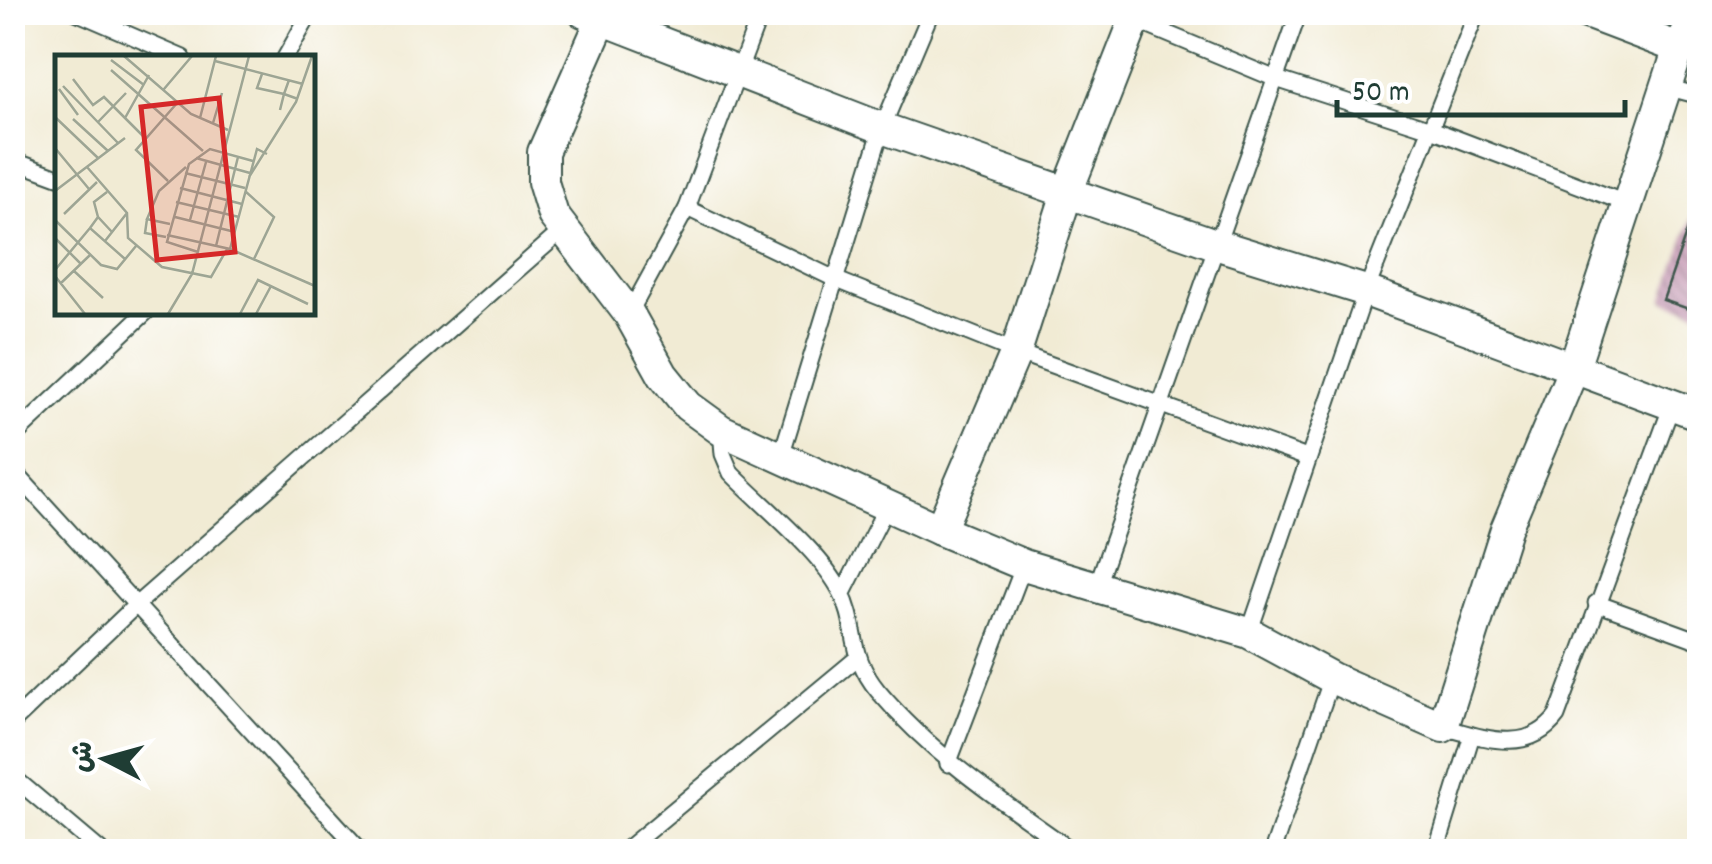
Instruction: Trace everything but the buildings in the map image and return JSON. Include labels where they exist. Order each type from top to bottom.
[{"type":"street","points":[[1584,12],[1679,48]]},
{"type":"street","points":[[1686,410],[1573,370],[1366,291],[1218,246],[1068,190],[882,128],[736,75],[597,15],[543,152],[543,182],[553,215],[629,314],[663,375],[688,406],[721,430],[1024,565],[1250,633],[1332,678],[1457,731],[1506,529],[1573,370],[1679,48],[1697,12]]},
{"type":"street","points":[[940,530],[1016,352],[1129,15]]},
{"type":"lane","points":[[76,12],[176,55]]},
{"type":"lane","points":[[287,55],[311,12]]},
{"type":"lane","points":[[629,314],[687,208],[761,12]]},
{"type":"lane","points":[[781,456],[882,128],[931,12]]},
{"type":"lane","points":[[1096,588],[1158,401],[1218,246],[1299,12]]},
{"type":"lane","points":[[1250,633],[1366,291],[1434,130],[1477,12]]},
{"type":"lane","points":[[1129,15],[1276,79],[1434,130],[1628,204]]},
{"type":"lane","points":[[1666,87],[1700,96]]},
{"type":"lane","points":[[12,160],[55,175]]},
{"type":"lane","points":[[687,208],[837,280],[1016,352],[1307,458]]},
{"type":"lane","points":[[12,722],[136,605],[564,230]]},
{"type":"lane","points":[[12,438],[143,315]]},
{"type":"lane","points":[[1436,852],[1457,731],[1525,741],[1543,735],[1556,716],[1596,603],[1686,410]]},
{"type":"lane","points":[[721,430],[723,454],[731,473],[829,575],[842,595],[856,659],[877,690],[948,764],[1074,852]]},
{"type":"lane","points":[[12,470],[359,851]]},
{"type":"lane","points":[[842,595],[887,506]]},
{"type":"lane","points":[[948,764],[1024,565]]},
{"type":"lane","points":[[1596,603],[1700,641]]},
{"type":"lane","points":[[623,852],[856,659]]},
{"type":"lane","points":[[1272,852],[1332,678]]},
{"type":"lane","points":[[12,776],[102,852]]}]
